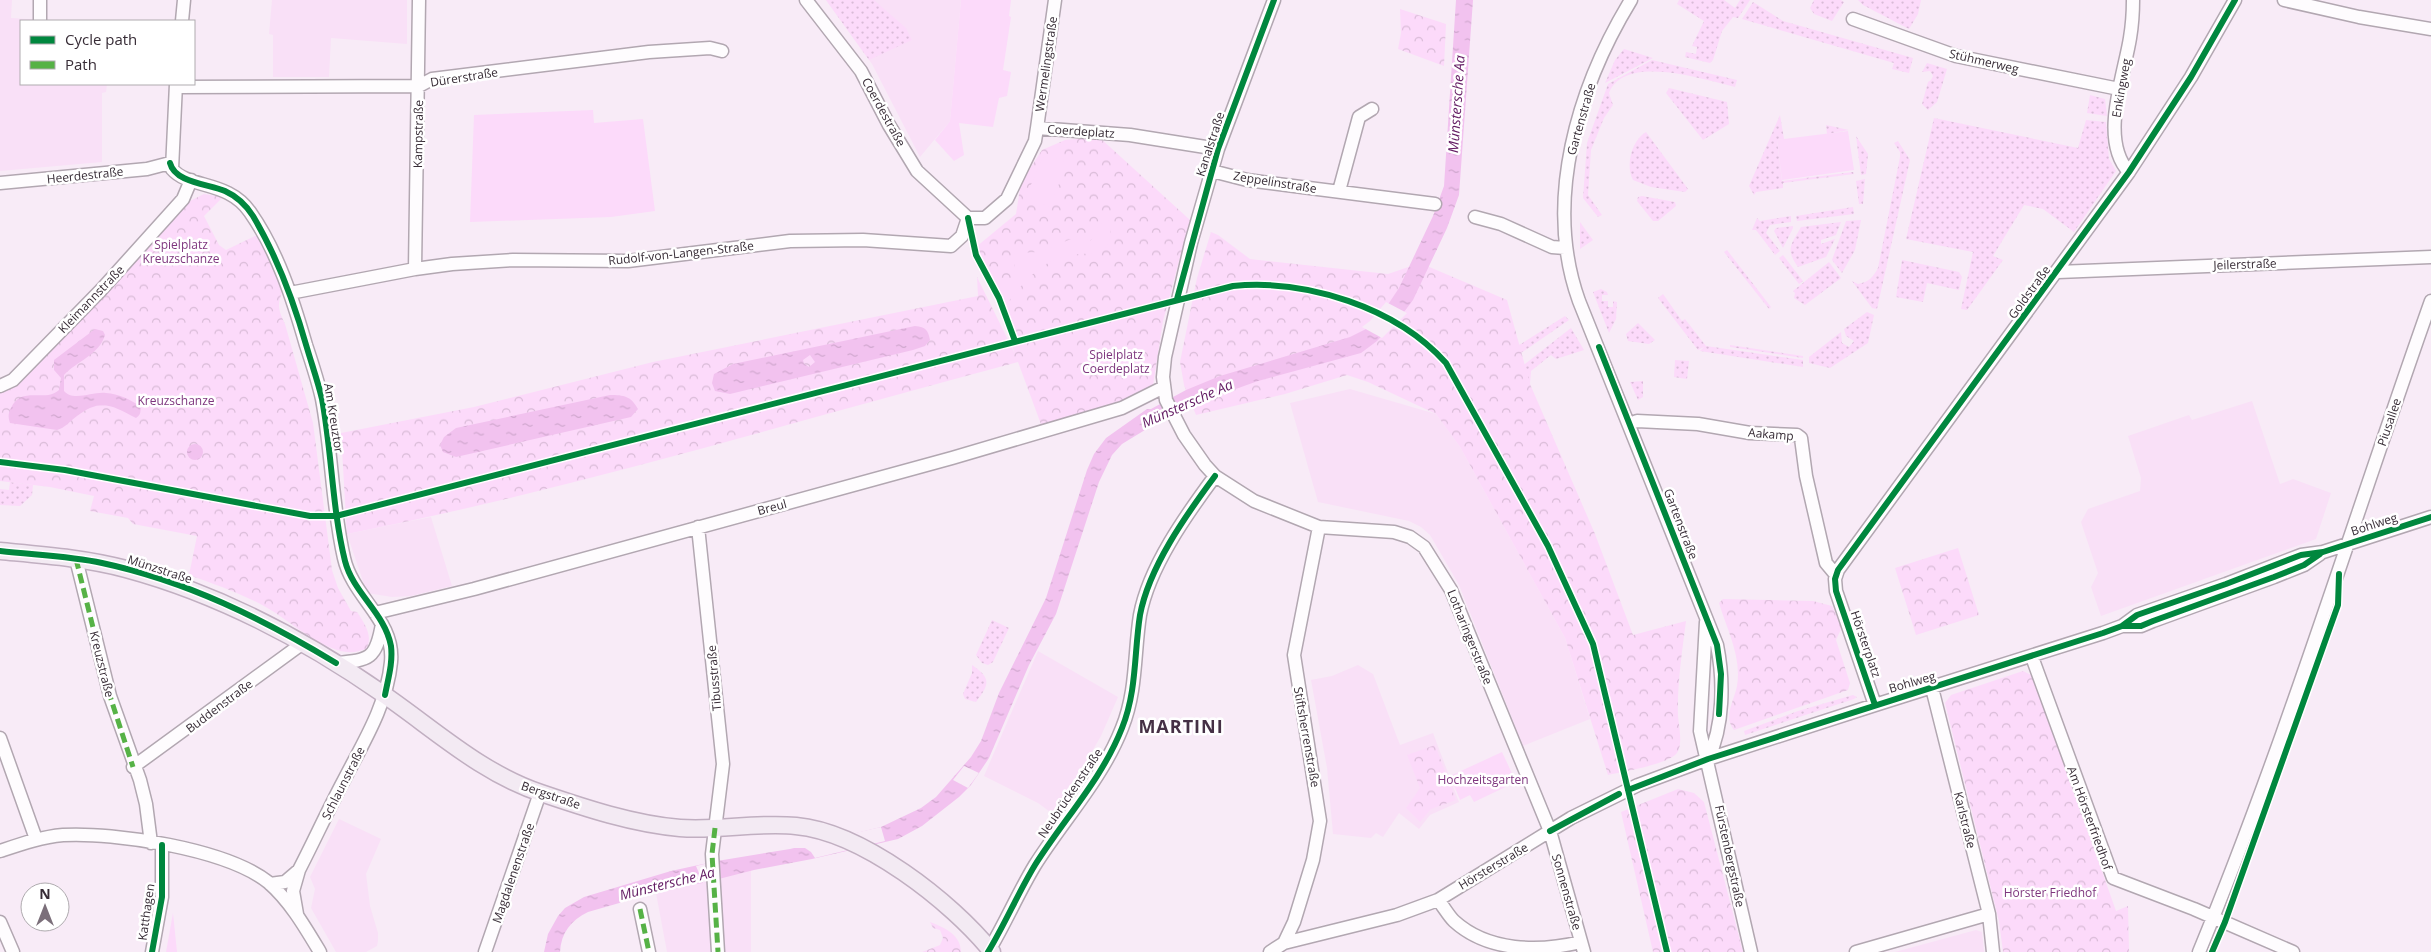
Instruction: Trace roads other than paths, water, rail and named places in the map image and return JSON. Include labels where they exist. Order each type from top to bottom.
[{"type":"main road","name":"Münzstraße","points":[[0,551],[76,559],[126,569],[199,593],[276,627],[302,643]]},
{"type":"main road","name":"Bergstraße","points":[[302,643],[385,695],[466,755],[512,781],[540,793],[643,822],[681,828],[792,826],[818,830],[846,839],[886,863],[962,918],[990,951]]},
{"type":"street","points":[[40,0],[40,20]]},
{"type":"street","points":[[182,20],[184,0]]},
{"type":"street","name":"Kampstraße","points":[[415,268],[419,0]]},
{"type":"street","name":"Coerdestraße","points":[[806,0],[861,72],[889,125],[917,171],[968,218]]},
{"type":"street","name":"Wermelingstraße","points":[[1038,128],[1054,0]]},
{"type":"street","name":"Kanalstraße","points":[[1165,394],[1164,366],[1169,335],[1189,252],[1218,149],[1274,0]]},
{"type":"street","name":"Gartenstraße","points":[[1631,0],[1615,27],[1595,70],[1576,127],[1568,169],[1565,248],[1568,268],[1577,295],[1717,644],[1721,674],[1718,727],[1713,750],[1708,759]]},
{"type":"street","name":"Enkingweg","points":[[2129,172],[2123,166],[2117,143],[2115,120],[2119,89],[2130,39],[2133,0]]},
{"type":"street","name":"Goldstraße","points":[[1836,575],[1840,565],[2058,272],[2129,172],[2191,77],[2235,0]]},
{"type":"street","points":[[2284,0],[2359,17],[2431,29]]},
{"type":"street","name":"Stühmerweg","points":[[1853,19],[1956,56],[2119,89]]},
{"type":"street","name":"Dürerstraße","points":[[176,86],[419,86],[432,79],[650,52],[710,48],[722,51]]},
{"type":"street","points":[[170,163],[176,86]]},
{"type":"street","points":[[1339,191],[1359,117],[1372,109]]},
{"type":"street","name":"Coerdeplatz","points":[[968,218],[984,218],[1007,199],[1035,141],[1038,128],[1130,134],[1218,149]]},
{"type":"street","name":"Am Kreuztor","points":[[170,163],[175,173],[226,191],[245,205],[264,237],[290,293],[322,399],[338,528],[347,570],[355,587],[382,624],[391,646],[391,659],[385,695]]},
{"type":"street","name":"Heerdestraße","points":[[0,183],[147,169],[170,163]]},
{"type":"street","name":"Zeppelinstraße","points":[[1212,171],[1247,180],[1435,204]]},
{"type":"street","name":"Kleimannstraße","points":[[0,386],[13,380],[108,282],[184,199],[191,180]]},
{"type":"street","points":[[1474,217],[1501,224],[1552,246],[1565,248]]},
{"type":"street","name":"Rudolf-von-Langen-Straße","points":[[290,293],[415,268],[513,260],[628,261],[790,241],[863,240],[951,246],[962,236],[968,218]]},
{"type":"street","name":"Jeilerstraße","points":[[2058,272],[2431,257]]},
{"type":"street","name":"Piusallee","points":[[2199,952],[2258,801],[2431,301]]},
{"type":"street","points":[[1165,394],[1173,415],[1193,450],[1215,476]]},
{"type":"street","name":"Breul","points":[[375,613],[474,589],[952,458],[1165,394]]},
{"type":"street","name":"Aakamp","points":[[1629,424],[1637,421],[1698,424],[1750,433],[1797,435],[1802,443],[1806,476],[1826,563],[1836,575]]},
{"type":"street","name":"Lotharingerstraße","points":[[1215,476],[1267,507],[1319,528],[1394,532],[1410,537],[1424,547],[1452,590],[1501,716],[1550,831]]},
{"type":"street","name":"Neubrückenstraße","points":[[990,951],[1036,865],[1092,784],[1115,743],[1131,701],[1138,631],[1146,593],[1189,511],[1215,476]]},
{"type":"street","name":"Bohlweg","points":[[1708,759],[2032,657],[2122,626],[2141,626],[2304,565],[2324,552],[2431,517]]},
{"type":"street","name":"Tibusstraße","points":[[698,527],[723,764],[714,828]]},
{"type":"street","name":"Stiftsherrenstraße","points":[[1284,943],[1294,922],[1313,860],[1320,821],[1294,655],[1319,528]]},
{"type":"street","name":"Kreuzstraße","points":[[76,559],[110,696],[133,767],[140,780],[157,844]]},
{"type":"street","name":"Hörsterplatz","points":[[1836,575],[1836,591],[1875,705]]},
{"type":"street","name":"Gartenstraße","points":[[1706,620],[1700,732],[1708,759]]},
{"type":"street","points":[[336,663],[363,661],[371,655],[380,638],[382,624]]},
{"type":"street","name":"Buddenstraße","points":[[133,767],[302,643]]},
{"type":"street","name":"Am Hörsterfriedhof","points":[[2032,657],[2113,878],[2214,917],[2294,952]]},
{"type":"street","name":"Karlstraße","points":[[1932,688],[1989,914],[1993,952]]},
{"type":"street","name":"Schlaunstraße","points":[[297,914],[293,891],[299,870],[359,752],[385,695]]},
{"type":"street","points":[[0,738],[36,839]]},
{"type":"street","name":"Hörsterstraße","points":[[1270,952],[1284,943],[1397,915],[1438,900],[1550,831],[1628,790],[1708,759]]},
{"type":"street","name":"Fürstenbergstraße","points":[[1708,759],[1751,952]]},
{"type":"street","name":"Magdalenenstraße","points":[[485,952],[540,793]]},
{"type":"street","points":[[714,828],[712,862],[718,952]]},
{"type":"street","name":"Sonnenstraße","points":[[1550,831],[1582,947]]},
{"type":"street","points":[[0,851],[36,839],[99,834],[198,852],[230,861],[254,873],[270,884],[297,914],[320,952]]},
{"type":"street","name":"Katthagen","points":[[152,952],[162,896],[157,844]]},
{"type":"street","points":[[270,884],[285,882],[299,870]]},
{"type":"street","points":[[1438,900],[1461,927],[1480,939],[1495,945],[1534,951],[1582,947]]},
{"type":"street","points":[[640,909],[649,952]]},
{"type":"street","points":[[1856,952],[1989,914]]},
{"type":"street","points":[[0,922],[13,952]]},
{"type":"water","name":"Münstersche Aa","points":[[1456,0],[1473,0],[1459,195],[1447,228],[1413,300],[1377,341],[1361,353],[1258,381],[1191,405],[1122,444],[1112,455],[1099,482],[1056,614],[1029,665],[989,758],[971,785],[959,797],[922,826],[898,839],[703,883],[675,887],[588,912],[568,928],[562,939],[560,952],[544,952],[548,934],[558,916],[565,908],[584,897],[671,871],[790,849],[881,827],[921,808],[936,797],[971,757],[981,741],[999,693],[1046,598],[1087,470],[1094,454],[1106,438],[1147,409],[1151,409],[1186,390],[1220,376],[1350,337],[1366,329],[1389,303],[1399,288],[1433,216],[1444,186]]},
{"type":"water","points":[[915,326],[926,330],[930,340],[925,346],[913,350],[730,394],[715,391],[712,383],[714,374],[733,364]],"holes":[[[810,355],[815,362],[809,367],[804,364],[803,360]]]},
{"type":"water","points":[[95,329],[103,331],[105,335],[102,342],[93,353],[64,375],[64,391],[73,396],[101,393],[120,396],[140,406],[139,416],[136,418],[113,407],[99,405],[85,410],[57,430],[10,423],[10,410],[15,401],[21,397],[53,394],[59,390],[61,378],[54,370],[54,360]]},
{"type":"water","points":[[610,395],[627,397],[633,401],[638,409],[631,417],[456,457],[443,452],[440,445],[444,437],[456,428]]},
{"type":"water","points":[[195,444],[203,452],[195,460],[187,452]]},
{"type":"district","name":"MARTINI","points":[[1181,726]]},
{"type":"park label","name":"Spielplatz Kreuzschanze","points":[[181,251]]},
{"type":"park label","name":"Spielplatz Coerdeplatz","points":[[1116,361]]},
{"type":"park label","name":"Kreuzschanze","points":[[176,400]]},
{"type":"park label","name":"Hochzeitsgarten","points":[[1483,779]]},
{"type":"park label","name":"Hörster Friedhof","points":[[2050,892]]}]
